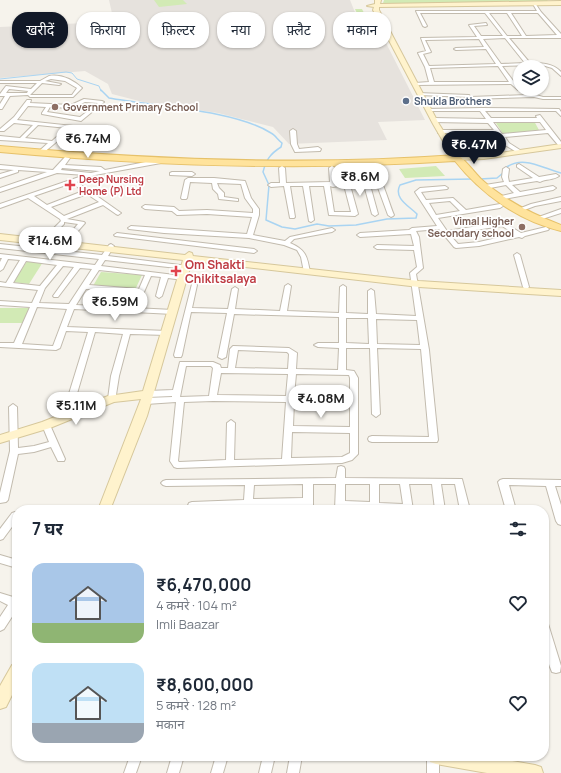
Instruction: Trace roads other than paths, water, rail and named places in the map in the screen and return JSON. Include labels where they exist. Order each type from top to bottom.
[{"type":"main road","points":[[374,3],[561,4]]},
{"type":"main road","points":[[374,3],[454,160]]},
{"type":"main road","points":[[374,3],[427,120],[454,160],[470,177],[500,202],[546,229],[561,233]]},
{"type":"main road","points":[[0,150],[282,168],[373,168],[454,160],[561,146]]},
{"type":"main road","points":[[0,150],[67,158],[150,163],[194,173],[253,166]]},
{"type":"main road","points":[[270,167],[454,160]]},
{"type":"main road","points":[[470,177],[485,187],[500,202],[536,219],[561,228]]},
{"type":"main road","points":[[1,238],[47,238],[188,260],[561,293]]},
{"type":"main road","points":[[1,238],[81,244]]},
{"type":"main road","points":[[106,505],[147,398],[188,260]]},
{"type":"main road","points":[[414,281],[561,288]]},
{"type":"main road","points":[[0,439],[46,425],[112,399],[147,398]]},
{"type":"main road","points":[[0,702],[12,687]]},
{"type":"main road","points":[[459,761],[494,770],[535,773]]},
{"type":"street","points":[[534,4],[539,12],[561,36]]},
{"type":"street","points":[[425,26],[417,12],[539,12]]},
{"type":"street","points":[[462,12],[512,83]]},
{"type":"street","points":[[486,12],[525,60]]},
{"type":"street","points":[[508,12],[524,36]]},
{"type":"street","points":[[471,25],[486,24]]},
{"type":"street","points":[[432,84],[427,67],[420,53],[429,52],[422,39],[505,36],[561,36]]},
{"type":"street","points":[[456,49],[487,48]]},
{"type":"street","points":[[427,67],[513,64]]},
{"type":"street","points":[[549,65],[561,75]]},
{"type":"street","points":[[0,108],[3,96],[8,87],[30,93],[73,96],[80,88],[66,79],[57,77],[46,78],[30,93],[27,104],[13,121],[1,131]]},
{"type":"street","points":[[0,82],[41,82],[59,84]]},
{"type":"street","points":[[415,84],[512,83]]},
{"type":"street","points":[[461,84],[469,97],[507,144],[518,151]]},
{"type":"street","points":[[420,94],[443,94],[450,98],[532,96],[561,98]]},
{"type":"street","points":[[40,153],[51,142],[102,102],[84,100],[75,104],[60,116]]},
{"type":"street","points":[[27,104],[75,104]]},
{"type":"street","points":[[22,140],[45,113],[45,110],[49,105]]},
{"type":"street","points":[[428,110],[556,110],[561,115]]},
{"type":"street","points":[[534,110],[561,146]]},
{"type":"street","points":[[45,113],[81,119]]},
{"type":"street","points":[[434,120],[541,120]]},
{"type":"street","points":[[13,121],[36,122],[71,127]]},
{"type":"street","points":[[293,131],[295,149],[297,152],[318,149]]},
{"type":"street","points":[[440,132],[497,131]]},
{"type":"street","points":[[501,136],[549,131]]},
{"type":"street","points":[[0,138],[51,142]]},
{"type":"street","points":[[303,152],[307,157]]},
{"type":"street","points":[[0,206],[6,193],[57,171],[67,158]]},
{"type":"street","points":[[29,196],[94,174],[161,160]]},
{"type":"street","points":[[61,166],[102,169],[104,172]]},
{"type":"street","points":[[519,166],[538,180],[556,188]]},
{"type":"street","points":[[0,167],[94,174]]},
{"type":"street","points":[[282,168],[292,217]]},
{"type":"street","points":[[332,168],[330,185],[331,214],[355,214],[347,184]]},
{"type":"street","points":[[373,168],[391,215]]},
{"type":"street","points":[[0,176],[22,169]]},
{"type":"street","points":[[506,169],[504,176],[507,184],[519,195]]},
{"type":"street","points":[[66,172],[61,175],[118,213]]},
{"type":"street","points":[[184,198],[188,180],[194,173]]},
{"type":"street","points":[[172,174],[194,173],[214,180],[243,182],[248,198],[256,209],[256,215],[250,236]]},
{"type":"street","points":[[485,187],[556,176]]},
{"type":"street","points":[[214,180],[216,189],[221,193],[221,198],[236,200]]},
{"type":"street","points":[[271,185],[380,183]]},
{"type":"street","points":[[367,184],[375,214]]},
{"type":"street","points":[[306,185],[311,220]]},
{"type":"street","points":[[445,188],[418,191],[443,230],[456,246],[460,247],[522,236],[546,229]]},
{"type":"street","points":[[435,217],[465,212],[519,195],[556,188]]},
{"type":"street","points":[[46,206],[87,192]]},
{"type":"street","points":[[6,193],[29,196],[46,206],[62,220],[83,221],[76,230]]},
{"type":"street","points":[[426,202],[451,199],[465,212]]},
{"type":"street","points":[[519,210],[533,205],[561,199]]},
{"type":"street","points":[[47,238],[62,220],[103,203]]},
{"type":"street","points":[[145,207],[174,210],[176,213],[213,212],[256,215]]},
{"type":"street","points":[[536,219],[561,211]]},
{"type":"street","points":[[360,235],[412,232],[415,229],[443,230],[503,224],[522,236]]},
{"type":"street","points":[[131,228],[250,236],[286,243],[299,249],[307,270]]},
{"type":"street","points":[[286,243],[292,238],[332,230]]},
{"type":"street","points":[[372,439],[434,440],[424,347],[413,273],[420,268],[418,248],[415,234],[412,232]]},
{"type":"street","points":[[194,243],[197,233]]},
{"type":"street","points":[[117,236],[194,243],[194,245],[254,251]]},
{"type":"street","points":[[1,238],[103,258],[188,260]]},
{"type":"street","points":[[377,247],[418,248]]},
{"type":"street","points":[[0,345],[56,348],[71,307],[110,248]]},
{"type":"street","points":[[517,255],[526,287]]},
{"type":"street","points":[[0,269],[3,256],[62,263],[96,269],[183,278]]},
{"type":"street","points":[[9,284],[24,259]]},
{"type":"street","points":[[17,346],[42,288],[62,263]]},
{"type":"street","points":[[56,296],[78,266]]},
{"type":"street","points":[[83,287],[142,291],[149,274]]},
{"type":"street","points":[[159,296],[165,276]]},
{"type":"street","points":[[0,284],[42,288]]},
{"type":"street","points":[[178,355],[194,285]]},
{"type":"street","points":[[283,313],[288,286]]},
{"type":"street","points":[[342,372],[343,287]]},
{"type":"street","points":[[222,357],[235,289]]},
{"type":"street","points":[[370,291],[373,316],[376,414]]},
{"type":"street","points":[[0,303],[173,312]]},
{"type":"street","points":[[188,310],[343,314],[420,318]]},
{"type":"street","points":[[63,329],[167,333]]},
{"type":"street","points":[[72,396],[92,331]]},
{"type":"street","points":[[112,399],[115,376],[127,332]]},
{"type":"street","points":[[318,345],[424,347]]},
{"type":"street","points":[[231,371],[234,349],[236,348],[288,350],[293,353],[286,462]]},
{"type":"street","points":[[214,398],[217,367],[213,364],[183,364],[177,397],[174,461],[176,464],[286,462],[349,458],[354,454],[353,374],[342,372],[217,370]]},
{"type":"street","points":[[147,398],[177,397],[353,400]]},
{"type":"street","points":[[3,500],[14,451],[13,407]]},
{"type":"street","points":[[230,463],[231,423]]},
{"type":"street","points":[[46,425],[61,459]]},
{"type":"street","points":[[288,429],[354,430]]},
{"type":"street","points":[[14,451],[34,449],[55,443]]},
{"type":"street","points":[[340,505],[341,469]]},
{"type":"street","points":[[308,481],[308,505]]},
{"type":"street","points":[[166,484],[308,481],[459,481],[464,505]]},
{"type":"street","points":[[374,481],[375,505]]},
{"type":"street","points":[[404,481],[407,505]]},
{"type":"street","points":[[436,481],[439,505]]},
{"type":"street","points":[[249,505],[250,482]]},
{"type":"street","points":[[510,505],[503,482],[561,483]]},
{"type":"street","points":[[550,483],[561,522]]},
{"type":"street","points":[[0,536],[12,520]]},
{"type":"street","points":[[0,559],[12,563]]},
{"type":"street","points":[[0,597],[12,600]]},
{"type":"street","points":[[0,626],[12,607]]},
{"type":"street","points":[[549,640],[557,661]]},
{"type":"street","points":[[130,773],[134,761]]},
{"type":"street","points":[[173,773],[177,761]]},
{"type":"street","points":[[218,773],[221,761]]},
{"type":"street","points":[[265,773],[268,761]]},
{"type":"street","points":[[293,773],[295,761]]},
{"type":"street","points":[[432,773],[437,761]]},
{"type":"waterway","points":[[0,79],[66,72],[72,73],[77,79],[99,86],[101,91]]},
{"type":"waterway","points":[[101,90],[109,98],[193,110],[237,119],[255,125],[272,134],[282,143],[281,147],[269,158],[263,172],[269,185],[266,220],[282,227],[295,229],[317,224],[329,226],[356,225],[387,219],[416,218],[417,214],[400,198],[398,190],[400,185],[416,180],[473,179]]},
{"type":"waterway","points":[[504,169],[511,165],[525,162],[561,173]]},
{"type":"waterway","points":[[480,179],[497,178],[503,173]]},
{"type":"place","name":"Shukla Brothers","points":[[406,101]]},
{"type":"place","name":"Government Primary School","points":[[55,107]]},
{"type":"place","name":"Deep Nursing Home (P) Ltd","points":[[70,185]]},
{"type":"place","name":"Vimal Higher Secondary school","points":[[522,227]]},
{"type":"place","name":"Om Shakti Chikitsalaya","points":[[176,271]]}]
